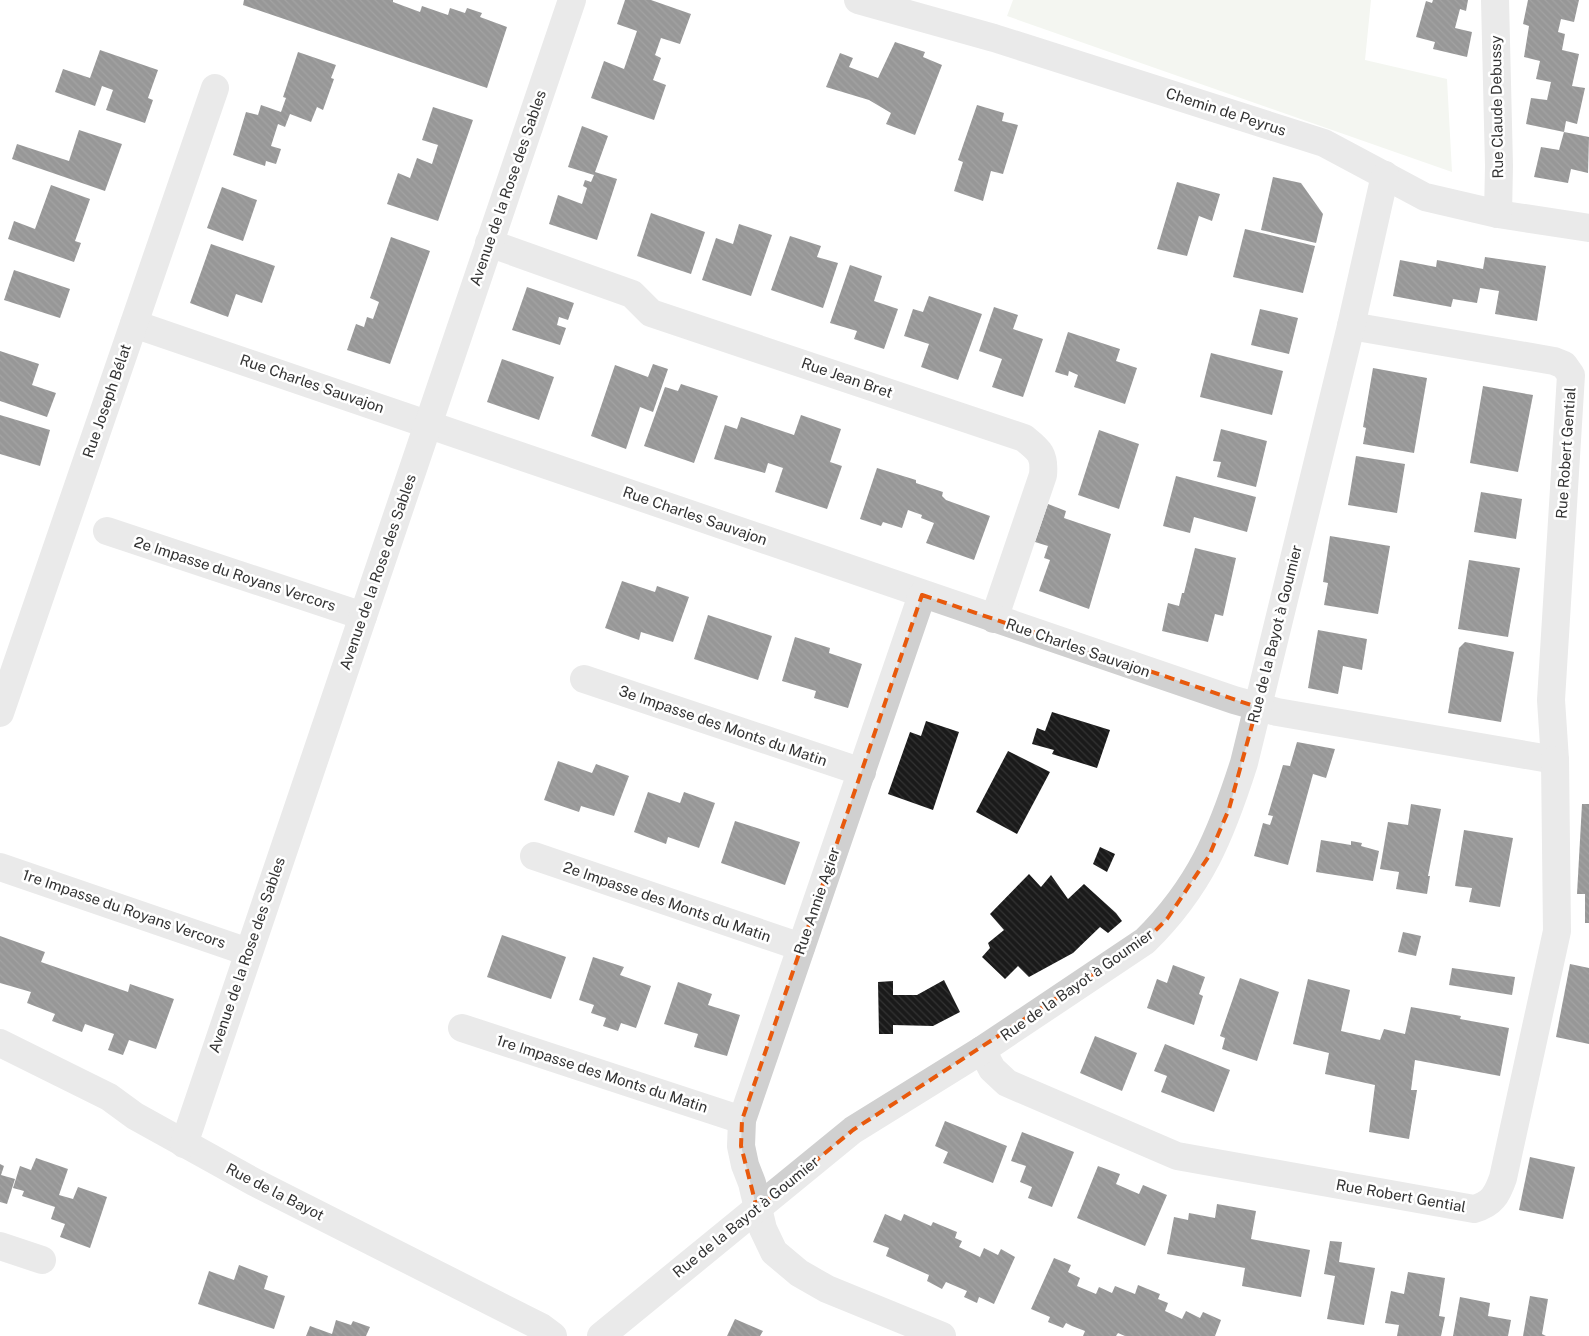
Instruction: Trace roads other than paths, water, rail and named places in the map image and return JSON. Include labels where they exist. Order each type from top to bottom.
[{"type":"street","name":"Avenue de la Rose des Sables","points":[[184,1144],[572,0]]},
{"type":"street","name":"Chemin de Peyrus","points":[[861,0],[994,38],[1324,143],[1425,198],[1498,214],[1589,228]]},
{"type":"street","name":"Rue Claude Debussy","points":[[1495,0],[1499,166],[1498,214]]},
{"type":"street","name":"Rue Joseph Bélat","points":[[0,713],[214,88]]},
{"type":"street","name":"Rue de la Bayot à Goumier","points":[[601,1336],[853,1130],[982,1050],[1145,941],[1167,919],[1190,890],[1210,856],[1229,809],[1244,763],[1351,326],[1385,175]]},
{"type":"street","name":"Rue Jean Bret","points":[[489,243],[632,294],[651,313],[1024,438],[1037,448],[1044,459],[1043,475],[994,619]]},
{"type":"street","name":"Rue Charles Sauvajon","points":[[134,324],[922,595],[1257,707]]},
{"type":"street","name":"Rue Robert Gential","points":[[982,1050],[992,1069],[1007,1083],[1177,1156],[1474,1209],[1486,1206],[1497,1196],[1503,1178],[1557,931],[1555,760],[1550,700],[1571,375],[1564,365],[1554,361],[1351,326]]},
{"type":"street","name":"2e Impasse du Royans Vercors","points":[[106,532],[363,616]]},
{"type":"street","name":"Rue Annie Agier","points":[[922,595],[742,1120],[741,1146],[763,1229],[774,1252],[799,1273],[827,1288],[942,1336]]},
{"type":"street","name":"3e Impasse des Monts du Matin","points":[[584,679],[862,772]]},
{"type":"street","points":[[1257,707],[1555,760]]},
{"type":"street","name":"2e Impasse des Monts du Matin","points":[[534,856],[801,947]]},
{"type":"street","name":"1re Impasse du Royans Vercors","points":[[0,867],[248,952]]},
{"type":"street","name":"1re Impasse des Monts du Matin","points":[[462,1028],[742,1120]]},
{"type":"street","name":"Rue de la Bayot","points":[[0,1042],[109,1097],[135,1116],[254,1182],[541,1327],[553,1336]]},
{"type":"street","points":[[0,1246],[42,1260]]}]
